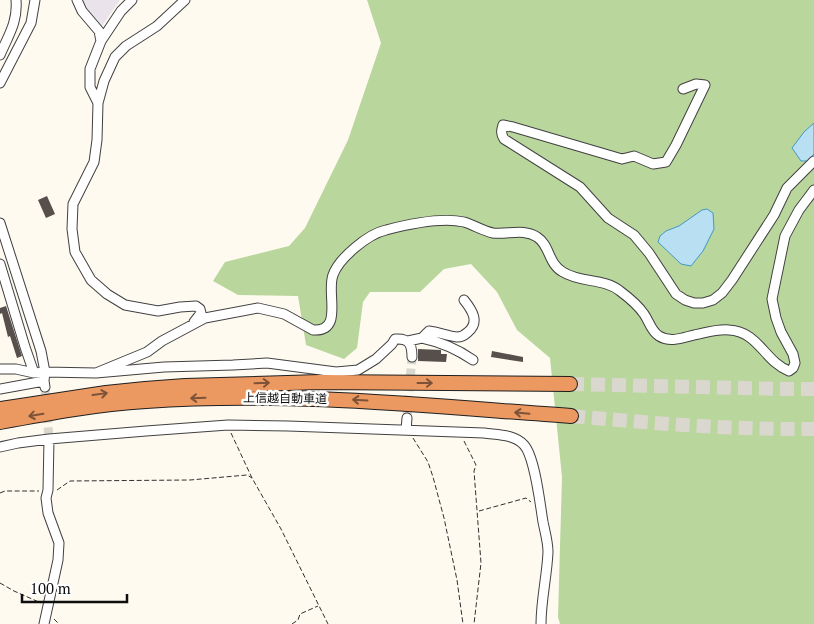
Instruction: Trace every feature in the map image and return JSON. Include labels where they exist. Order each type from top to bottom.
[{"type":"highway","name":"上信越自動車道","points":[[0,410],[146,388],[320,382],[570,384]]},
{"type":"highway","name":"上信越自動車道","points":[[0,422],[106,405],[164,400],[227,398],[349,400],[571,416]]},
{"type":"street","points":[[0,55],[14,26],[16,0]]},
{"type":"street","points":[[0,83],[31,23],[35,0]]},
{"type":"street","points":[[77,0],[82,11],[99,32],[101,41]]},
{"type":"street","points":[[98,103],[90,87],[90,69],[101,41],[121,11],[132,0]]},
{"type":"street","points":[[184,0],[157,26],[126,46],[115,57],[104,81],[98,103],[97,140],[94,162],[73,204],[72,229],[75,252],[91,280],[106,294],[125,305],[158,311],[196,306],[200,309],[201,313],[193,324]]},
{"type":"street","points":[[683,89],[696,84],[705,85],[666,162],[653,164],[634,156],[622,159],[503,125],[501,134],[504,139],[580,187],[608,218],[634,235],[648,252],[676,294],[694,303],[713,300],[722,293],[774,215],[787,188],[814,161]]},
{"type":"street","points":[[96,373],[147,352],[162,341],[205,318],[258,308],[284,314],[313,330],[326,328],[330,322],[332,310],[330,292],[332,275],[360,243],[383,230],[440,220],[464,222],[490,232],[505,234],[523,232],[537,236],[545,246],[555,266],[563,273],[614,286],[626,295],[644,314],[657,335],[668,340],[717,331],[738,331],[746,334],[776,363],[789,371],[793,368],[795,362],[793,354],[781,332],[772,299],[785,236],[814,190]]},
{"type":"street","points":[[0,223],[41,351],[45,380]]},
{"type":"street","points":[[0,264],[34,373]]},
{"type":"street","points":[[422,338],[429,331],[458,337],[466,335],[473,328],[474,322],[473,313],[464,300]]},
{"type":"street","points":[[0,389],[96,373],[164,367],[267,363],[336,372],[358,370],[376,359],[395,339],[401,338],[408,341],[422,338],[438,342],[462,352],[473,360]]},
{"type":"street","points":[[408,341],[412,348],[412,357]]},
{"type":"street","points":[[0,369],[34,373],[45,380]]},
{"type":"street","points":[[406,430],[407,418]]},
{"type":"street","points":[[0,448],[49,439],[228,425],[460,432],[508,436],[524,445],[529,454],[542,510],[548,549],[547,573],[540,624]]},
{"type":"street","points":[[44,624],[58,560],[59,543],[48,513],[49,439]]},
{"type":"path","points":[[228,425],[252,478],[281,529],[328,624]]},
{"type":"path","points":[[406,430],[428,462],[433,477],[457,580],[463,624]]},
{"type":"path","points":[[460,432],[476,465],[474,471],[481,563],[474,624]]},
{"type":"path","points":[[0,494],[5,491],[47,494],[70,481],[190,480],[247,476],[252,478]]},
{"type":"path","points":[[477,511],[526,498],[542,510]]},
{"type":"path","points":[[0,583],[48,606]]},
{"type":"path","points":[[292,624],[298,620],[300,614],[319,606]]},
{"type":"shaded area","points":[[75,0],[120,0],[102,26]]},
{"type":"green space","points":[[367,0],[814,0],[814,624],[560,624],[558,617],[562,477],[550,358],[517,330],[497,292],[471,264],[444,269],[420,292],[370,292],[363,302],[357,348],[344,359],[306,345],[298,296],[238,295],[213,281],[225,262],[289,246],[305,228],[348,140],[381,43]]},
{"type":"water","points":[[814,123],[814,154],[807,161],[801,161],[792,148],[804,132]]},
{"type":"water","points":[[707,209],[713,213],[714,229],[703,251],[691,266],[681,264],[658,242],[660,236],[702,210]]},
{"type":"building","points":[[47,196],[55,214],[46,218],[38,200]]},
{"type":"building","points":[[6,306],[22,356],[17,358],[10,336],[8,337],[2,313],[0,314],[0,308]]},
{"type":"building","points":[[418,349],[441,350],[441,354],[447,354],[446,362],[418,361]]},
{"type":"building","points":[[492,351],[523,357],[523,362],[491,357]]},
{"type":"tunnel","points":[[407,418],[412,357]]},
{"type":"tunnel","points":[[570,384],[814,389]]},
{"type":"tunnel","points":[[45,387],[49,439]]},
{"type":"tunnel","points":[[571,416],[723,427],[814,429]]}]
